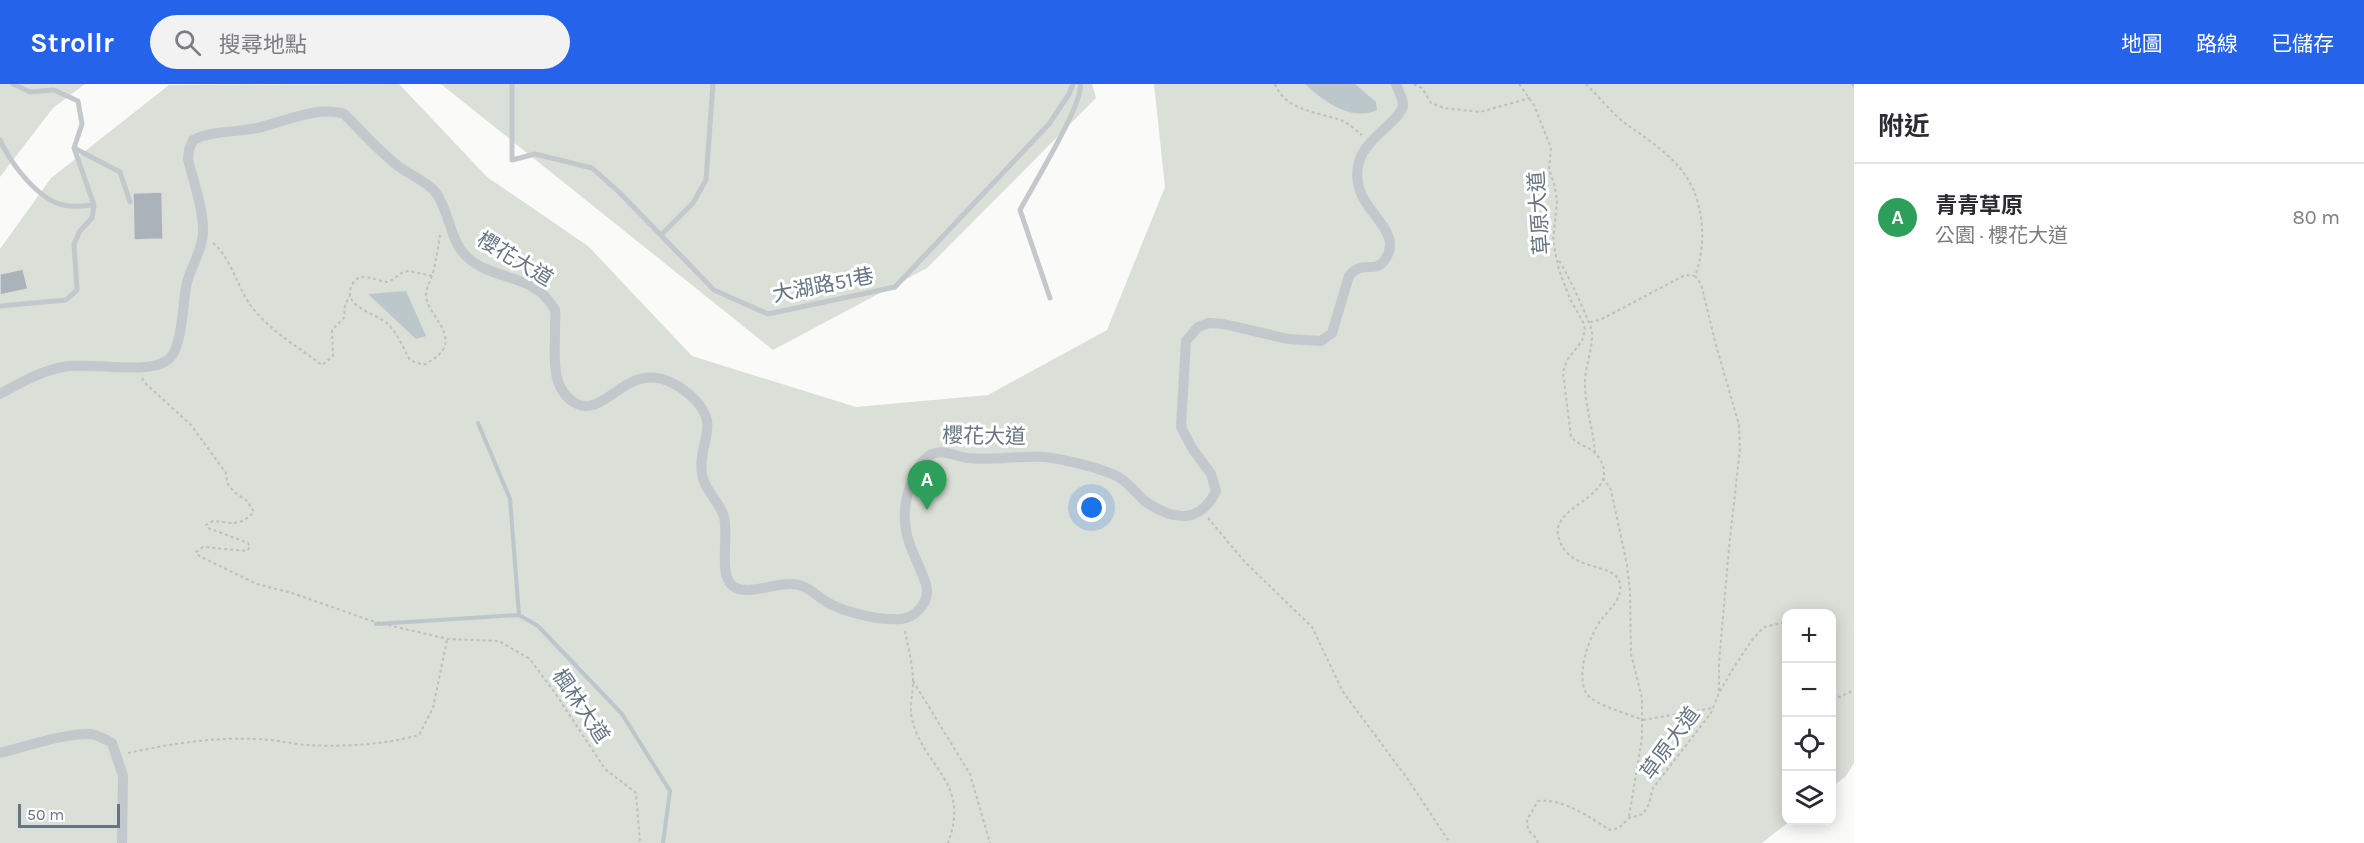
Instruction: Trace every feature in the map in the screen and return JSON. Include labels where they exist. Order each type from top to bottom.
[{"type":"street","points":[[1202,512],[1209,506],[1216,491],[1211,474],[1192,448],[1181,427],[1186,341],[1198,327],[1209,323],[1224,324],[1288,339],[1321,341],[1332,333],[1349,276],[1355,269],[1363,266],[1373,268],[1384,262],[1389,250],[1389,235],[1364,201],[1358,186],[1357,173],[1359,159],[1370,141],[1401,114],[1403,103],[1396,84]]},
{"type":"street","name":"櫻花大道","points":[[0,394],[31,377],[64,366],[138,368],[158,364],[170,358],[177,345],[188,274],[203,237],[203,222],[188,159],[193,140],[205,134],[255,129],[320,112],[336,111],[344,114],[401,168],[435,191],[457,244],[467,258],[493,273],[525,283],[543,293],[555,310],[557,380],[564,392],[577,404],[591,406],[603,401],[627,382],[647,376],[666,380],[689,394],[703,409],[709,427],[702,460],[702,476],[724,516],[726,578],[732,586],[742,590],[792,582],[807,588],[839,609],[903,619],[916,613],[925,602],[927,589],[905,528],[906,496],[918,467],[929,455],[940,452],[965,458],[1048,457],[1113,474],[1121,478],[1146,501],[1169,514],[1186,517],[1202,512]]},
{"type":"street","points":[[0,753],[46,741],[89,734],[100,736],[112,743],[123,777],[122,843]]},
{"type":"lane","points":[[0,306],[66,300],[77,290],[74,244],[80,231],[92,218],[94,205],[74,148],[82,124],[78,101],[54,90],[30,92],[13,84]]},
{"type":"lane","name":"大湖路51巷","points":[[512,84],[512,160],[535,154],[592,168],[619,192],[714,291],[768,314],[895,287],[1049,124],[1070,94],[1073,84]]},
{"type":"lane","points":[[661,235],[693,203],[706,180],[713,84]]},
{"type":"lane","points":[[1050,298],[1020,210],[1073,114],[1082,89],[1080,84]]},
{"type":"lane","points":[[0,140],[22,176],[46,196],[68,207],[94,205]]},
{"type":"lane","points":[[74,148],[120,172],[130,202]]},
{"type":"path","points":[[1275,84],[1280,96],[1301,109],[1346,122],[1370,141]]},
{"type":"path","points":[[1414,84],[1422,88],[1431,103],[1444,108],[1480,112],[1530,98]]},
{"type":"path","name":"草原大道","points":[[1519,84],[1530,98],[1551,148],[1549,169],[1557,202],[1553,242],[1561,277],[1585,330],[1582,341],[1567,360],[1563,372],[1571,433],[1574,441],[1595,452]]},
{"type":"path","points":[[1586,84],[1617,115],[1669,157],[1686,176],[1700,212],[1702,242],[1700,264],[1695,276]]},
{"type":"path","points":[[350,295],[358,308],[380,318],[397,334],[410,360],[423,365],[439,354],[445,338],[444,329],[427,302],[426,293],[432,276],[440,233]]},
{"type":"path","points":[[203,237],[212,242],[225,256],[243,292],[262,319],[322,365],[333,356],[332,330],[344,318],[345,305],[354,282],[365,277],[388,282],[403,272],[409,271],[432,276]]},
{"type":"path","points":[[1558,260],[1564,267],[1590,322],[1592,333],[1585,365],[1585,389],[1595,452],[1603,468],[1603,478],[1611,490],[1627,565],[1630,590],[1631,654],[1642,698],[1643,720],[1713,708]]},
{"type":"path","points":[[1590,322],[1600,320],[1685,275],[1695,276],[1701,284],[1739,425],[1740,449],[1719,663],[1719,693]]},
{"type":"path","name":"楓林大道","points":[[138,368],[145,383],[190,425],[226,472],[227,483],[234,492],[247,501],[254,512],[245,521],[233,524],[213,521],[206,525],[208,528],[249,543],[247,551],[203,547],[196,552],[199,556],[257,584],[295,594],[375,622],[448,639],[499,641],[530,659],[605,769],[636,793],[640,843]]},
{"type":"path","name":"草原大道","points":[[1603,478],[1594,494],[1563,517],[1558,525],[1558,535],[1572,558],[1580,563],[1610,571],[1618,577],[1621,587],[1619,598],[1594,630],[1588,647],[1582,680],[1584,691],[1592,699],[1643,720],[1629,818],[1643,814],[1649,804],[1653,788],[1713,708],[1719,693],[1740,658],[1764,627],[1782,623]]},
{"type":"path","points":[[1202,512],[1244,561],[1312,627],[1343,692],[1407,778],[1450,843]]},
{"type":"path","points":[[903,619],[913,681],[912,719],[925,748],[949,784],[954,798],[954,813],[948,843]]},
{"type":"path","points":[[116,755],[165,745],[216,740],[255,739],[307,745],[348,744],[398,741],[419,735],[433,708],[448,639]]},
{"type":"path","points":[[913,681],[970,774],[990,843]]},
{"type":"path","points":[[1836,696],[1840,697],[1854,690]]},
{"type":"path","points":[[1538,843],[1528,830],[1527,820],[1538,801],[1548,800],[1562,804],[1611,830],[1619,828],[1629,818]]},
{"type":"shaded area","points":[[0,84],[85,84],[53,108],[0,177]]},
{"type":"shaded area","points":[[399,84],[487,177],[588,246],[692,356],[856,407],[988,395],[1107,330],[1165,187],[1154,84],[1854,84],[1854,763],[1846,776],[1836,784],[1836,609],[1782,609],[1782,825],[1785,825],[1762,843],[0,843],[0,249],[51,178],[169,85]]},
{"type":"shaded area","points":[[441,84],[1092,84],[1096,98],[927,268],[773,350]]},
{"type":"shaded area","points":[[1305,84],[1355,84],[1376,102],[1377,110],[1367,113],[1348,112],[1329,103]]},
{"type":"shaded area","points":[[406,291],[426,336],[416,339],[368,294]]},
{"type":"building","points":[[162,192],[163,239],[134,240],[133,193]]},
{"type":"building","points":[[23,269],[28,289],[0,295],[0,274]]},
{"type":"waterway","points":[[478,423],[510,499],[519,615],[538,626],[622,714],[670,791],[663,843]]},
{"type":"waterway","points":[[376,624],[519,615]]},
{"type":"place","name":"青青草原","points":[[927,510]]}]
